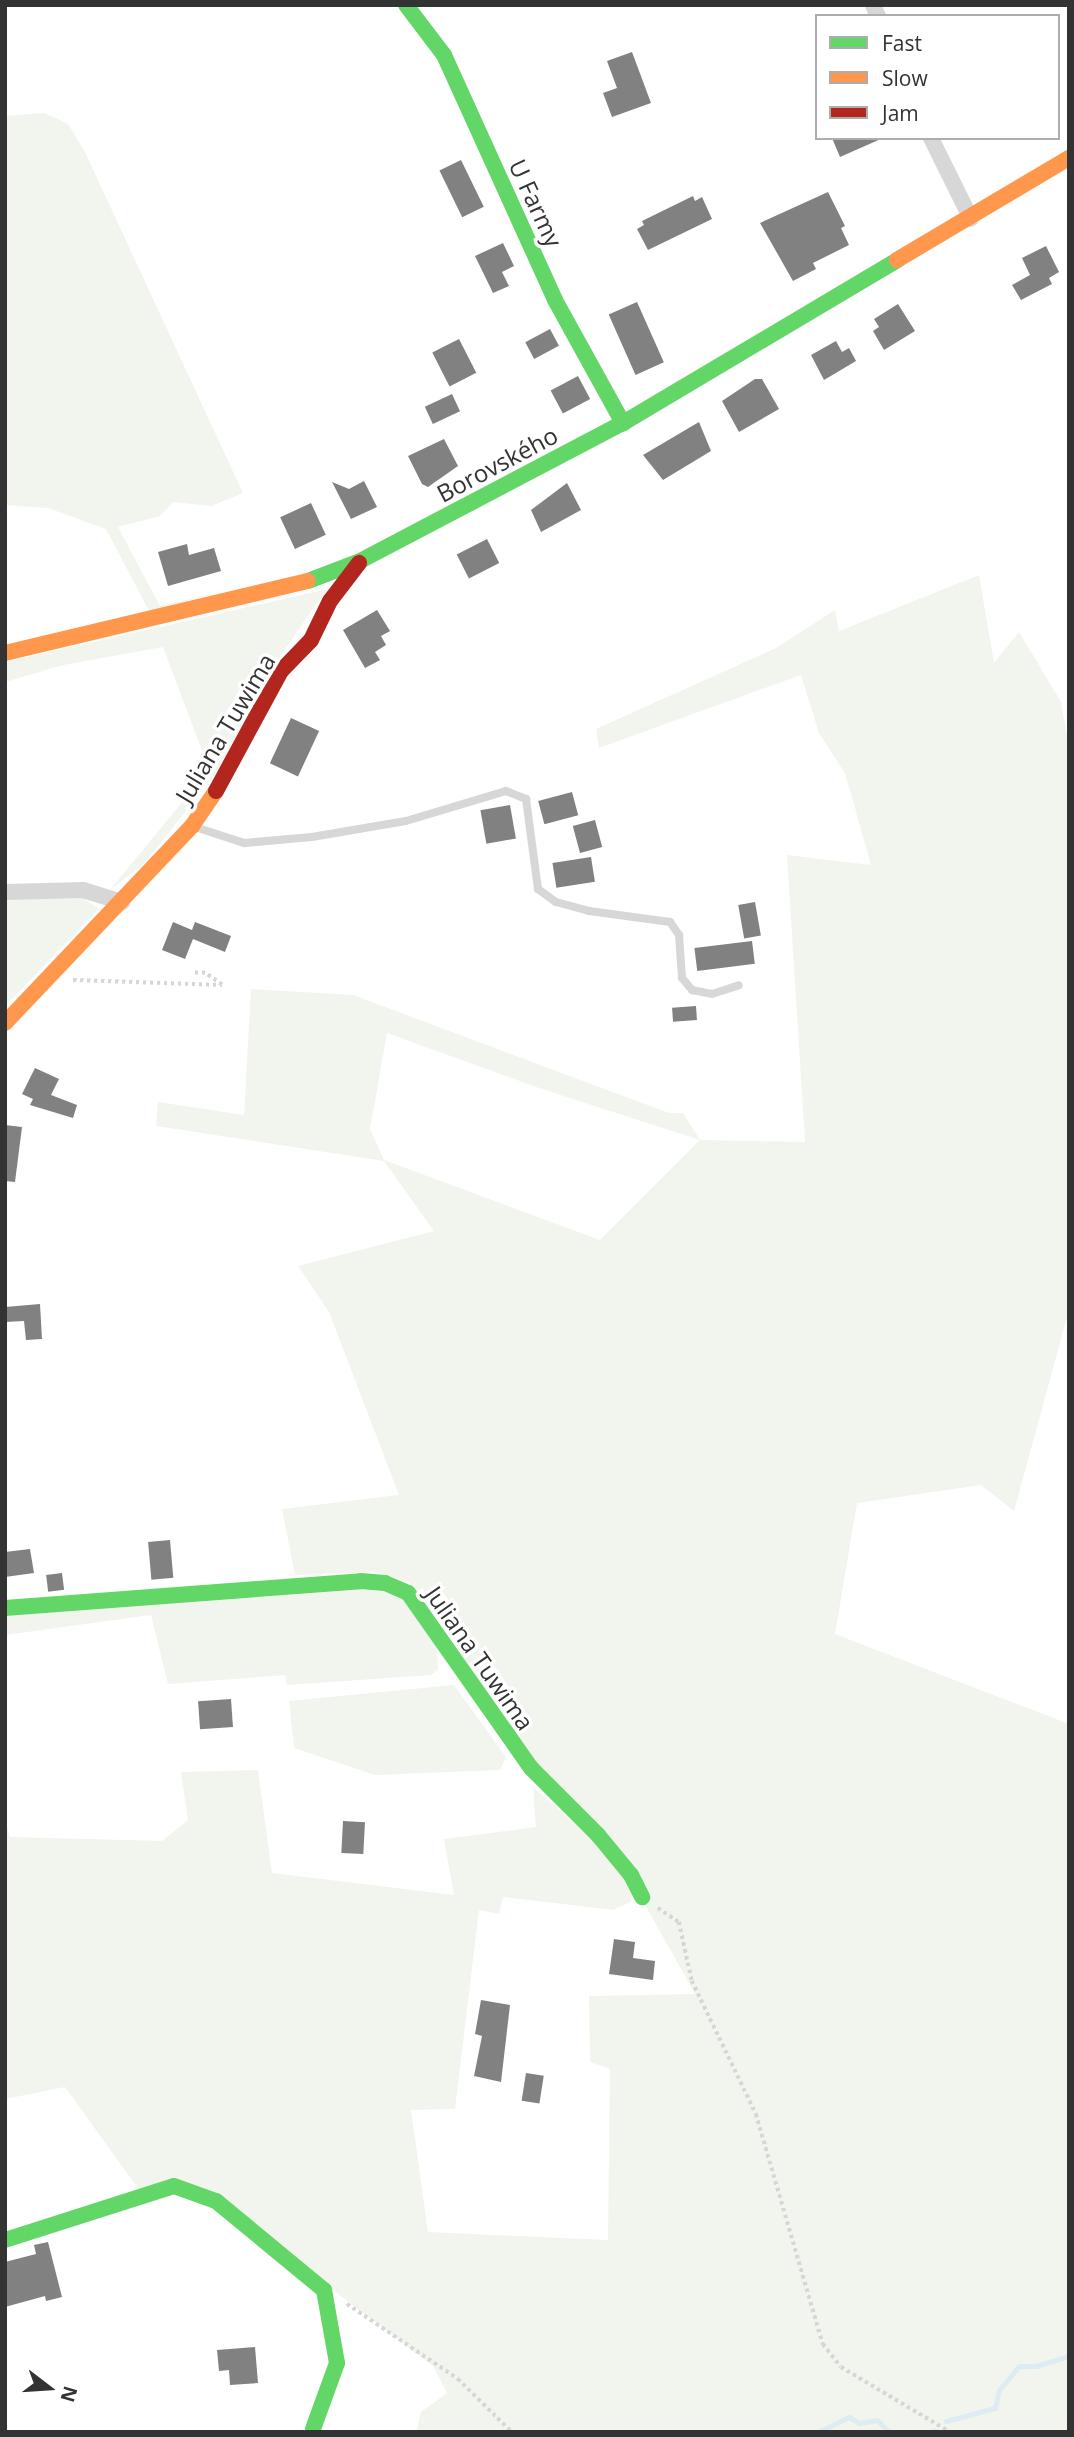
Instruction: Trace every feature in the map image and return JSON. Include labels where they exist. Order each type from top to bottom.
[{"type":"street","name":"U Farmy","points":[[406,5],[444,55],[555,300],[623,423]]},
{"type":"street","points":[[932,140],[971,219]]},
{"type":"street","name":"Borovského","points":[[5,653],[312,580],[360,561],[623,423],[971,219],[1069,158]]},
{"type":"street","name":"Juliana Tuwima","points":[[5,1023],[192,826],[219,787],[281,671],[311,640],[330,601],[360,561]]},
{"type":"street","points":[[312,580],[330,601]]},
{"type":"street","points":[[5,892],[83,890],[122,902]]},
{"type":"street","name":"Juliana Tuwima","points":[[5,1608],[361,1581],[385,1583],[408,1593],[531,1768],[598,1835],[631,1875],[642,1897]]},
{"type":"street","points":[[5,2240],[174,2186],[216,2202],[324,2290],[337,2363],[313,2429]]},
{"type":"lane","points":[[192,826],[244,844],[312,837],[406,821],[506,792],[526,799],[538,888],[556,902],[589,911],[670,922],[679,935],[682,978],[692,990],[712,994],[739,985]]},
{"type":"path","points":[[50,975],[85,982],[222,985],[205,973],[192,973]]},
{"type":"path","points":[[642,1897],[680,1922],[692,1981],[756,2113],[823,2344],[841,2367],[950,2432]]},
{"type":"path","points":[[324,2290],[458,2379],[512,2432]]},
{"type":"shaded area","points":[[44,113],[68,124],[84,150],[243,493],[211,506],[173,502],[160,516],[118,527],[160,606],[225,591],[149,611],[106,529],[48,508],[5,505],[5,116]]},
{"type":"shaded area","points":[[979,575],[994,663],[1019,632],[1061,702],[1069,748],[1069,1310],[1014,1511],[981,1485],[857,1503],[835,1634],[1069,1724],[1069,2432],[416,2432],[421,2412],[447,2393],[433,2366],[216,2201],[137,2187],[65,2087],[5,2099],[5,1819],[10,1837],[162,1841],[188,1820],[181,1772],[258,1770],[272,1873],[454,1895],[444,1839],[536,1827],[533,1787],[597,1843],[524,1754],[449,1634],[408,1581],[373,1572],[295,1575],[282,1509],[399,1495],[329,1312],[298,1266],[434,1231],[384,1161],[156,1126],[158,1102],[244,1115],[251,989],[353,995],[669,1113],[683,1113],[700,1140],[805,1142],[787,855],[871,865],[845,773],[819,733],[801,675],[599,748],[596,729],[776,648],[835,610],[839,631]],"holes":[[[387,1033],[542,1089],[700,1140],[600,1240],[384,1160],[370,1129]],[[634,1885],[695,1994],[589,1996],[590,2062],[610,2069],[608,2240],[428,2232],[411,2110],[455,2109],[479,1910],[499,1914],[503,1897],[613,1910],[631,1902]]]},
{"type":"shaded area","points":[[332,588],[316,604],[269,673],[216,773],[144,864],[110,890],[183,801],[204,756],[163,647],[63,665],[5,682],[5,662]]},
{"type":"shaded area","points":[[83,898],[99,909],[5,1006],[5,899]]},
{"type":"shaded area","points":[[372,1589],[405,1597],[437,1644],[438,1670],[431,1675],[287,1685],[285,1675],[168,1684],[151,1615],[5,1635],[5,1616]]},
{"type":"shaded area","points":[[454,1685],[506,1757],[500,1770],[375,1775],[294,1748],[289,1701]]},
{"type":"building","points":[[632,52],[651,103],[612,117],[603,93],[617,88],[607,61]]},
{"type":"building","points":[[833,140],[878,140],[840,157]]},
{"type":"building","points":[[461,160],[484,207],[462,217],[439,171]]},
{"type":"building","points":[[828,192],[845,226],[841,228],[849,245],[813,263],[816,269],[793,281],[760,223]]},
{"type":"building","points":[[693,196],[695,201],[702,197],[712,219],[648,250],[637,229],[644,225],[642,221]]},
{"type":"building","points":[[503,243],[514,266],[502,272],[509,286],[493,293],[475,256]]},
{"type":"building","points":[[1046,246],[1059,272],[1049,278],[1052,284],[1021,300],[1012,285],[1030,275],[1022,258]]},
{"type":"building","points":[[637,302],[664,362],[636,375],[609,315]]},
{"type":"building","points":[[898,304],[915,331],[884,350],[873,331],[879,327],[874,319]]},
{"type":"building","points":[[550,329],[559,346],[534,359],[525,342]]},
{"type":"building","points":[[459,339],[476,373],[450,386],[432,353]]},
{"type":"building","points":[[836,341],[842,352],[849,348],[856,361],[824,380],[811,355]]},
{"type":"building","points":[[578,376],[590,399],[563,414],[551,391]]},
{"type":"building","points":[[755,379],[762,379],[779,409],[739,432],[722,401]]},
{"type":"building","points":[[452,394],[460,411],[433,424],[425,407]]},
{"type":"building","points":[[699,422],[711,451],[663,480],[643,455]]},
{"type":"building","points":[[444,439],[458,466],[428,487],[422,484],[408,456]]},
{"type":"building","points":[[364,481],[377,507],[351,519],[332,482],[349,489]]},
{"type":"building","points":[[567,483],[581,510],[541,532],[531,510]]},
{"type":"building","points":[[311,503],[326,535],[295,549],[280,517]]},
{"type":"building","points":[[487,539],[499,563],[469,578],[457,554]]},
{"type":"building","points":[[187,544],[189,555],[214,548],[221,571],[168,586],[158,552]]},
{"type":"building","points":[[377,610],[390,631],[381,636],[386,645],[375,652],[380,660],[365,668],[343,630]]},
{"type":"building","points":[[291,718],[319,731],[298,776],[270,763]]},
{"type":"building","points":[[572,792],[578,815],[544,824],[538,801]]},
{"type":"building","points":[[510,805],[516,838],[486,844],[480,810]]},
{"type":"building","points":[[595,820],[602,847],[580,853],[573,826]]},
{"type":"building","points":[[591,857],[595,882],[556,888],[552,863]]},
{"type":"building","points":[[755,902],[761,935],[744,938],[738,905]]},
{"type":"building","points":[[173,922],[192,930],[195,922],[231,936],[225,952],[193,939],[185,959],[162,950]]},
{"type":"building","points":[[752,941],[755,964],[697,971],[694,948]]},
{"type":"building","points":[[696,1006],[697,1020],[673,1022],[672,1008]]},
{"type":"building","points":[[35,1068],[59,1079],[51,1095],[77,1105],[73,1118],[30,1105],[33,1099],[22,1094]]},
{"type":"building","points":[[5,1125],[22,1127],[15,1182],[5,1181]]},
{"type":"building","points":[[40,1304],[42,1339],[26,1340],[24,1321],[5,1322],[5,1307]]},
{"type":"building","points":[[170,1540],[173,1578],[151,1580],[148,1542]]},
{"type":"building","points":[[30,1549],[34,1573],[5,1577],[5,1552]]},
{"type":"building","points":[[62,1573],[64,1590],[48,1592],[46,1575]]},
{"type":"building","points":[[231,1699],[233,1727],[200,1729],[198,1701]]},
{"type":"building","points":[[343,1821],[365,1822],[363,1854],[341,1853]]},
{"type":"building","points":[[614,1939],[635,1942],[633,1958],[655,1961],[653,1980],[609,1974]]},
{"type":"building","points":[[481,2000],[510,2005],[501,2082],[474,2076],[482,2036],[475,2034]]},
{"type":"building","points":[[526,2073],[544,2076],[539,2103],[522,2101]]},
{"type":"building","points":[[48,2242],[62,2297],[46,2301],[45,2296],[5,2307],[5,2262],[36,2254],[34,2245]]},
{"type":"building","points":[[255,2347],[258,2383],[230,2385],[229,2370],[219,2371],[217,2350]]},
{"type":"waterway","points":[[946,2421],[995,2408],[999,2390],[1019,2366],[1036,2366],[1069,2356]]},
{"type":"waterway","points":[[818,2432],[849,2417],[859,2423],[877,2420],[889,2432]]},
{"type":"waterway","points":[[930,2432],[935,2430]]},
{"type":"traffic: fast","points":[[406,5],[444,55],[555,300],[623,423]]},
{"type":"traffic: fast","points":[[308,581],[360,561],[623,423],[897,260]]},
{"type":"traffic: fast","points":[[5,1608],[361,1581],[385,1583],[408,1593],[531,1768],[598,1835],[631,1875],[642,1897]]},
{"type":"traffic: fast","points":[[5,2240],[174,2186],[216,2201],[324,2290],[337,2363],[313,2429]]},
{"type":"traffic: slow","points":[[897,260],[1069,158]]},
{"type":"traffic: slow","points":[[5,653],[308,581]]},
{"type":"traffic: slow","points":[[5,1023],[192,826],[216,791]]},
{"type":"traffic: jam","points":[[216,791],[281,671],[311,640],[330,601],[359,563]]}]
